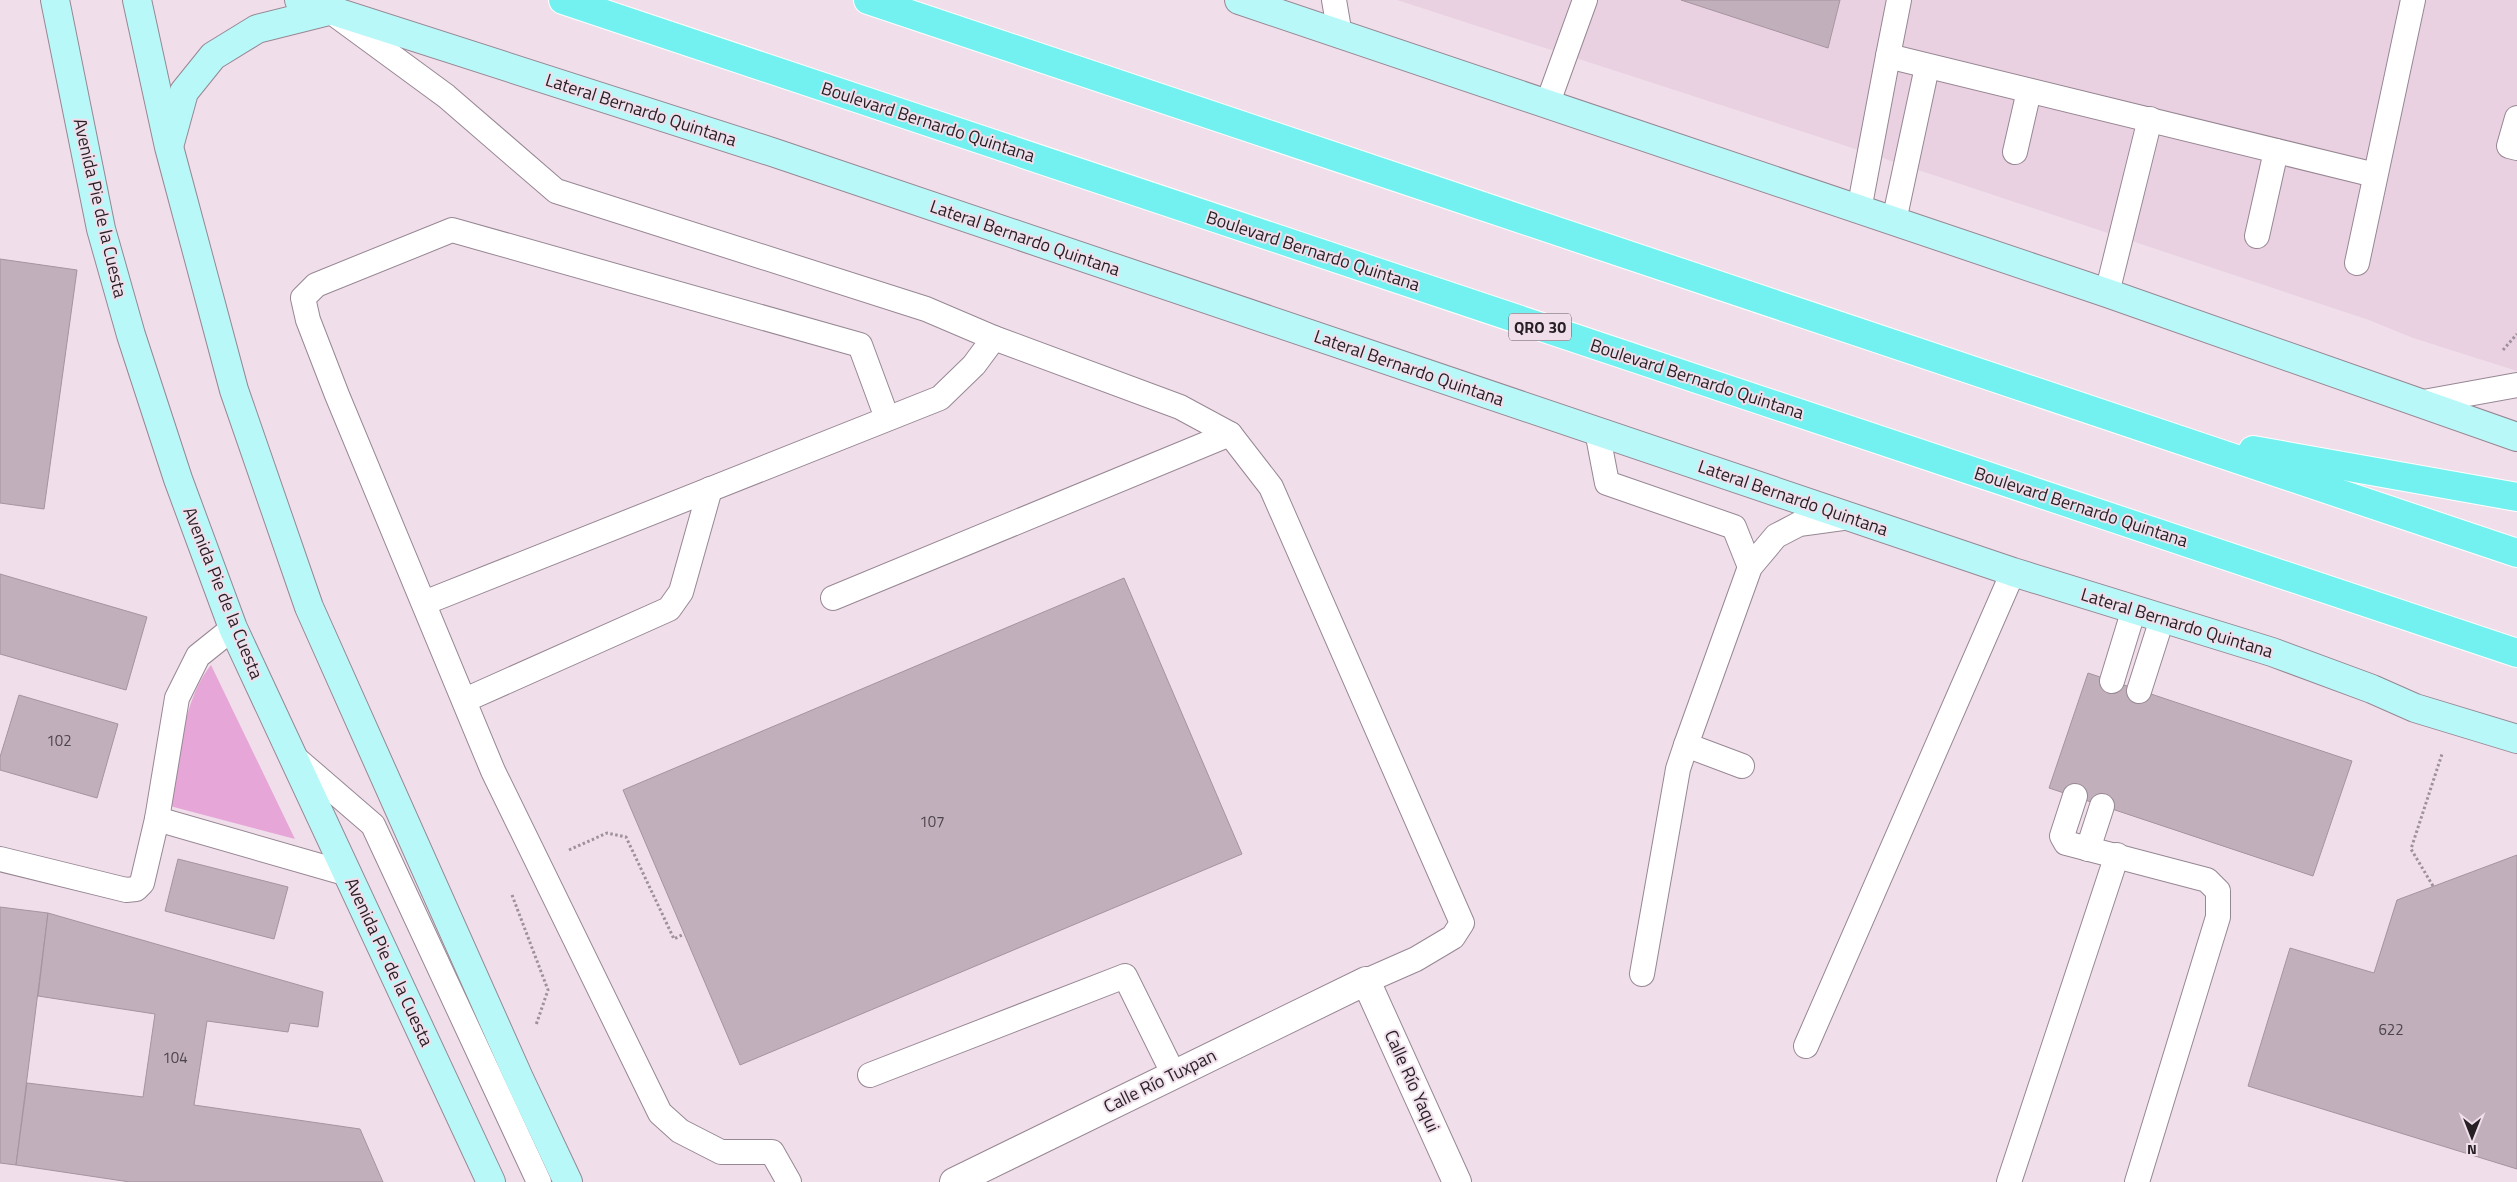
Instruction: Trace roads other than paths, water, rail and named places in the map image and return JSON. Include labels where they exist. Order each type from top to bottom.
[{"type":"main road","name":"Boulevard Bernardo Quintana","points":[[563,0],[2517,653]]},
{"type":"main road","points":[[868,0],[2517,553]]},
{"type":"main road","points":[[2161,434],[2517,497]]},
{"type":"street","name":"Avenida Pie de la Cuesta","points":[[55,0],[101,229],[131,336],[178,479],[233,628],[491,1182]]},
{"type":"street","points":[[137,0],[169,146],[234,390],[309,607],[519,1078],[568,1182]]},
{"type":"street","name":"Lateral Bernardo Quintana","points":[[299,0],[775,153],[2013,572],[2272,652],[2372,689],[2415,708],[2454,718],[2517,739]]},
{"type":"street","points":[[1239,0],[1265,5],[1340,35],[2107,293],[2517,436]]},
{"type":"street","points":[[169,146],[184,92],[213,56],[257,29],[329,11]]},
{"type":"street","name":"Calle Río Tuxpan","points":[[954,1182],[1366,981]]},
{"type":"street","name":"Calle Río Yaqui","points":[[1366,981],[1457,1182]]},
{"type":"lane","points":[[1334,0],[1340,35]]},
{"type":"lane","points":[[1547,105],[1585,0]]},
{"type":"lane","points":[[1859,210],[1899,0]]},
{"type":"lane","points":[[2357,263],[2413,0]]},
{"type":"lane","points":[[329,11],[446,96],[556,191],[926,309],[994,338],[1180,407],[1230,434],[1271,487],[1462,924],[1453,937],[1416,959],[1366,981]]},
{"type":"lane","points":[[1888,56],[2375,175]]},
{"type":"lane","points":[[1894,221],[1927,67]]},
{"type":"lane","points":[[2015,152],[2029,90]]},
{"type":"lane","points":[[2517,118],[2509,146],[2517,148]]},
{"type":"lane","points":[[2107,293],[2150,119]]},
{"type":"lane","points":[[2257,236],[2276,151]]},
{"type":"lane","points":[[789,1182],[772,1152],[721,1152],[680,1131],[660,1113],[493,771],[337,395],[308,320],[302,298],[316,285],[452,230],[860,345],[887,418]]},
{"type":"lane","points":[[424,603],[940,398],[974,365],[994,338]]},
{"type":"lane","points":[[2418,403],[2517,385]]},
{"type":"lane","points":[[1597,431],[1607,483],[1734,527],[1750,567]]},
{"type":"lane","points":[[833,598],[1230,434]]},
{"type":"lane","points":[[465,700],[669,609],[681,592],[710,489]]},
{"type":"lane","points":[[1642,974],[1678,769],[1750,567],[1776,536],[1799,524],[1850,517]]},
{"type":"lane","points":[[1806,1046],[2013,572]]},
{"type":"lane","points":[[2112,681],[2134,610]]},
{"type":"lane","points":[[2139,691],[2162,619]]},
{"type":"lane","points":[[0,859],[126,890],[136,889],[142,883],[158,819],[177,698],[198,656],[233,628]]},
{"type":"lane","points":[[1686,745],[1742,766]]},
{"type":"lane","points":[[293,756],[373,825],[539,1182]]},
{"type":"lane","points":[[2075,796],[2062,836],[2066,843],[2207,880],[2218,892],[2218,917],[2137,1182]]},
{"type":"lane","points":[[2088,849],[2102,806]]},
{"type":"lane","points":[[158,819],[348,874]]},
{"type":"lane","points":[[2009,1182],[2117,855]]},
{"type":"lane","points":[[870,1075],[1125,976],[1174,1075]]}]
